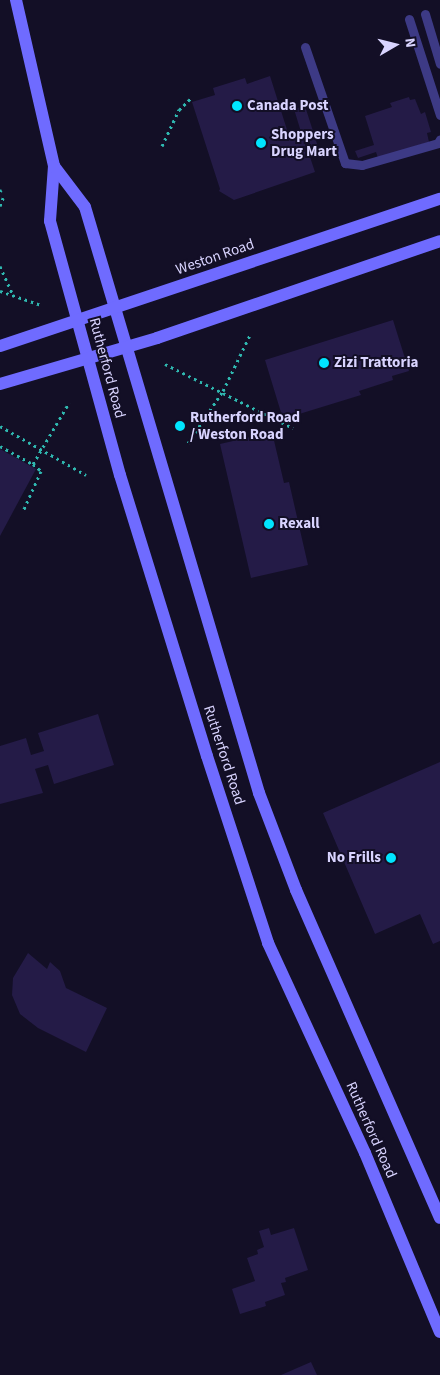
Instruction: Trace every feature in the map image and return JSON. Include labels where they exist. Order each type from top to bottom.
[{"type":"main road","name":"Rutherford Road","points":[[16,0],[54,166],[50,221],[87,359],[161,608],[268,943],[365,1153],[440,1332]]},
{"type":"main road","name":"Rutherford Road","points":[[54,166],[85,208],[259,793],[296,890],[440,1218]]},
{"type":"main road","name":"Weston Road","points":[[0,346],[440,199]]},
{"type":"main road","points":[[0,384],[126,348],[440,241]]},
{"type":"lane","points":[[425,14],[440,64]]},
{"type":"lane","points":[[409,19],[440,115]]},
{"type":"lane","points":[[305,48],[345,164],[362,165],[438,143],[440,139]]},
{"type":"path","points":[[162,146],[179,110],[191,98]]},
{"type":"path","points":[[0,206],[3,198]]},
{"type":"path","points":[[0,266],[13,296]]},
{"type":"path","points":[[0,291],[41,304]]},
{"type":"path","points":[[188,443],[223,392],[250,335]]},
{"type":"path","points":[[165,364],[293,428]]},
{"type":"path","points":[[33,464],[44,449],[69,403]]},
{"type":"path","points":[[0,426],[86,474]]},
{"type":"path","points":[[0,446],[33,464],[41,471],[24,509]]},
{"type":"building","name":"Shoppers Drug Mart","points":[[270,76],[289,136],[301,132],[294,109],[305,106],[319,150],[309,154],[315,172],[234,200],[219,191],[220,189],[192,102],[215,95],[213,88],[245,78],[247,84]]},
{"type":"building","points":[[409,97],[410,100],[415,99],[421,114],[425,112],[431,132],[427,133],[429,142],[378,158],[376,152],[358,158],[355,151],[374,145],[365,116],[392,107],[390,103]]},
{"type":"building","points":[[393,320],[409,371],[392,376],[393,380],[359,391],[361,395],[283,419],[265,360]]},
{"type":"building","name":"Rexall","points":[[272,432],[284,483],[289,482],[308,565],[251,578],[220,444]]},
{"type":"building","points":[[0,449],[36,469],[0,536]]},
{"type":"building","points":[[98,714],[114,765],[54,784],[48,765],[35,769],[43,793],[0,804],[0,746],[26,738],[31,755],[44,751],[38,733]]},
{"type":"building","name":"No Frills","points":[[440,762],[440,941],[433,944],[420,914],[375,934],[323,813]]},
{"type":"building","points":[[28,953],[47,969],[50,962],[60,971],[66,988],[107,1008],[86,1052],[38,1028],[20,1014],[12,995],[13,978]]},
{"type":"building","points":[[269,1228],[271,1235],[294,1228],[308,1270],[285,1278],[286,1282],[281,1283],[285,1295],[265,1302],[266,1306],[240,1314],[232,1289],[255,1281],[247,1258],[258,1254],[257,1250],[264,1247],[259,1231]]},
{"type":"building","points":[[311,1362],[317,1375],[281,1375]]},
{"type":"place","name":"Canada Post","points":[[237,106]]},
{"type":"place","name":"Shoppers Drug Mart","points":[[261,143]]},
{"type":"place","name":"Zizi Trattoria","points":[[324,363]]},
{"type":"place","name":"Rutherford Road / Weston Road","points":[[180,426]]},
{"type":"place","name":"Rexall","points":[[269,524]]},
{"type":"place","name":"No Frills","points":[[391,858]]}]
